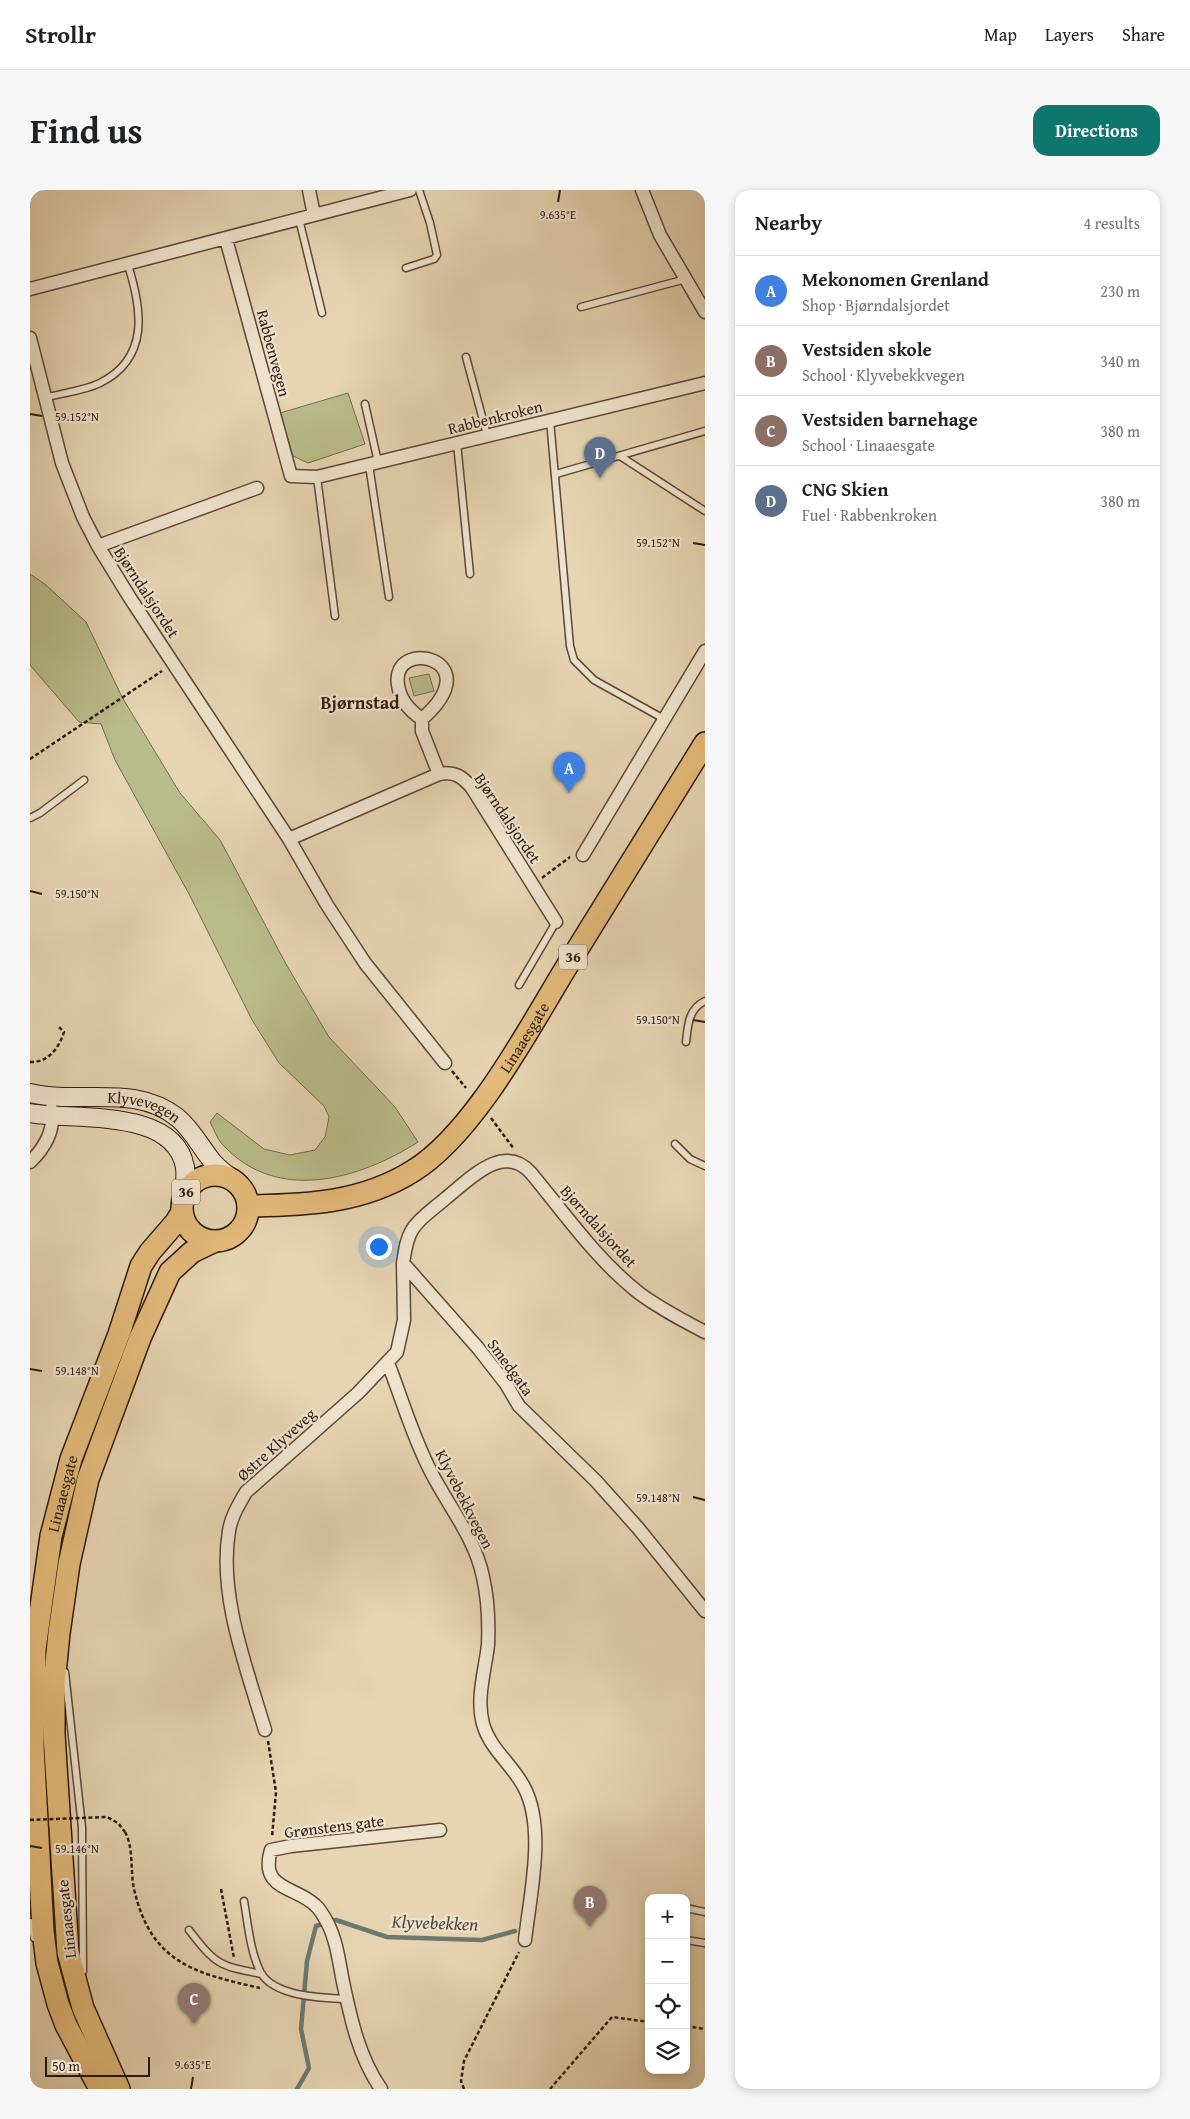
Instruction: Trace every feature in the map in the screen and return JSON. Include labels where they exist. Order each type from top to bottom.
[{"type":"highway","name":"Linaaesgate","points":[[119,2089],[88,2022],[73,1977],[68,1952],[59,1835],[53,1709],[61,1619],[78,1518],[88,1479],[140,1338],[170,1272],[192,1252],[214,1242],[232,1238],[245,1225],[249,1206],[327,1203],[365,1194],[413,1171],[453,1137],[497,1078],[705,743]]},
{"type":"highway","name":"Linaaesgate","points":[[100,2089],[90,2079],[58,2004],[47,1963],[39,1870],[32,1720],[33,1672],[38,1620],[51,1536],[71,1459],[121,1327],[141,1266],[150,1252],[173,1228],[183,1203],[199,1179],[220,1175],[231,1178]]},
{"type":"highway","points":[[231,1178],[244,1190],[249,1206]]},
{"type":"highway","name":"36","points":[[183,1203],[189,1230],[204,1240],[214,1242]]},
{"type":"main road","name":"Klyvevegen","points":[[39,1095],[126,1097],[144,1100],[163,1108],[188,1128],[209,1158],[231,1178]]},
{"type":"main road","name":"Klyvevegen","points":[[31,1116],[122,1120],[152,1128],[168,1139],[180,1155],[185,1167],[183,1203]]},
{"type":"street","points":[[309,190],[314,215]]},
{"type":"street","points":[[30,289],[410,190]]},
{"type":"street","points":[[642,190],[656,227],[705,312]]},
{"type":"street","name":"Rabbenvegen","points":[[226,239],[292,476]]},
{"type":"street","name":"Bjørndalsjordet","points":[[30,338],[34,373],[44,398],[62,462],[83,517],[98,546],[289,839],[327,905],[365,963],[445,1063]]},
{"type":"street","name":"Rabbenkroken","points":[[292,476],[317,477],[705,383]]},
{"type":"street","points":[[98,546],[257,488]]},
{"type":"street","points":[[583,855],[705,651]]},
{"type":"street","points":[[289,839],[439,774],[422,731],[422,719],[439,702],[445,691],[448,677],[443,667],[433,660],[420,657],[410,660],[402,668],[397,678],[398,688],[407,706],[422,719]]},
{"type":"street","name":"Bjørndalsjordet","points":[[439,774],[455,774],[464,778],[472,788],[556,922]]},
{"type":"street","points":[[31,1116],[39,1095]]},
{"type":"street","points":[[30,1162],[45,1144],[53,1117],[39,1095]]},
{"type":"street","points":[[404,1263],[408,1238],[420,1220],[481,1169],[499,1161],[518,1162]]},
{"type":"street","name":"Bjørndalsjordet","points":[[518,1162],[531,1173],[611,1267],[639,1293],[676,1317],[705,1332]]},
{"type":"street","name":"Østre Klyveveg","points":[[265,1730],[238,1642],[228,1574],[229,1530],[235,1512],[246,1492],[358,1393],[388,1363],[396,1352],[404,1320],[404,1263]]},
{"type":"street","name":"Smedgata","points":[[404,1263],[417,1282],[478,1348],[506,1384],[519,1406],[596,1481],[650,1542],[705,1611]]},
{"type":"street","name":"Klyvebekkvegen","points":[[388,1363],[430,1470],[471,1542],[483,1575],[489,1623],[480,1708],[483,1724],[489,1739],[524,1787],[530,1802],[534,1822],[535,1850],[525,1940]]},
{"type":"street","name":"Grønstens gate","points":[[381,2089],[362,2054],[347,1999],[335,1939],[327,1921],[315,1904],[285,1890],[274,1879],[268,1871],[267,1861],[270,1850],[338,1839],[440,1830]]},
{"type":"lane","points":[[406,268],[434,259],[437,255],[430,222],[419,190]]},
{"type":"lane","points":[[299,219],[322,313]]},
{"type":"lane","points":[[44,398],[99,383],[121,369],[130,357],[136,341],[139,322],[138,296],[128,265]]},
{"type":"lane","points":[[581,307],[686,279]]},
{"type":"lane","points":[[466,357],[487,435]]},
{"type":"lane","points":[[365,404],[374,464],[389,597]]},
{"type":"lane","points":[[550,420],[570,646],[574,660],[594,680],[664,719]]},
{"type":"lane","points":[[556,474],[705,431]]},
{"type":"lane","points":[[457,443],[470,574]]},
{"type":"lane","points":[[620,456],[705,511]]},
{"type":"lane","points":[[317,477],[335,616]]},
{"type":"lane","points":[[30,818],[40,813],[84,780]]},
{"type":"lane","name":"Bjørndalsjordet","points":[[519,985],[556,922]]},
{"type":"lane","points":[[686,1042],[690,1016],[695,1008],[705,1001]]},
{"type":"lane","points":[[675,1144],[690,1159],[705,1166]]},
{"type":"lane","points":[[30,1653],[38,1620]]},
{"type":"lane","points":[[244,1901],[254,1954],[262,1974],[273,1984],[292,1993],[347,1999]]},
{"type":"lane","points":[[690,1909],[705,1912]]},
{"type":"lane","points":[[30,1922],[35,1938],[47,1963]]},
{"type":"lane","points":[[189,1930],[206,1951],[220,1964],[234,1969],[262,1974]]},
{"type":"lane","points":[[690,1941],[705,1943]]},
{"type":"path","points":[[30,759],[174,663]]},
{"type":"path","points":[[533,885],[571,857],[583,855]]},
{"type":"path","points":[[30,1062],[46,1059],[53,1053],[64,1032],[59,1027]]},
{"type":"path","points":[[445,1063],[466,1088]]},
{"type":"path","points":[[491,1118],[514,1150],[518,1162]]},
{"type":"path","points":[[265,1730],[276,1792],[270,1850]]},
{"type":"path","points":[[30,1820],[107,1817],[118,1823],[125,1832],[129,1845],[134,1888],[141,1914],[151,1932],[167,1951],[182,1964],[201,1974],[266,1989]]},
{"type":"path","points":[[221,1890],[235,1953],[234,1969],[230,1982]]},
{"type":"path","points":[[464,2089],[461,2081],[464,2062],[525,1940]]},
{"type":"path","points":[[550,2089],[612,2017],[645,2021]]},
{"type":"path","points":[[690,2026],[705,2028]]},
{"type":"green space","points":[[348,393],[365,444],[308,463],[293,456],[280,413]]},
{"type":"green space","points":[[30,574],[46,585],[86,622],[122,697],[180,793],[220,840],[286,964],[329,1037],[395,1107],[418,1142],[371,1166],[345,1175],[319,1180],[293,1180],[268,1175],[245,1163],[219,1140],[210,1122],[217,1113],[264,1149],[290,1155],[315,1150],[325,1137],[329,1117],[324,1106],[279,1063],[252,1020],[189,894],[115,760],[101,724],[79,722],[30,665]]},
{"type":"green space","points":[[429,674],[434,691],[414,696],[409,678]]},
{"type":"waterway","name":"Klyvebekken","points":[[297,2089],[309,2068],[301,2029],[307,1961],[316,1926],[336,1920],[387,1937],[482,1940],[515,1931]]},
{"type":"place","name":"CNG Skien","points":[[600,478]]},
{"type":"place","name":"Mekonomen Grenland","points":[[569,793]]},
{"type":"place","name":"Vestsiden skole","points":[[590,1927]]},
{"type":"place","name":"Vestsiden barnehage","points":[[194,2024]]},
{"type":"district","name":"Bjørnstad","points":[[360,703]]}]
